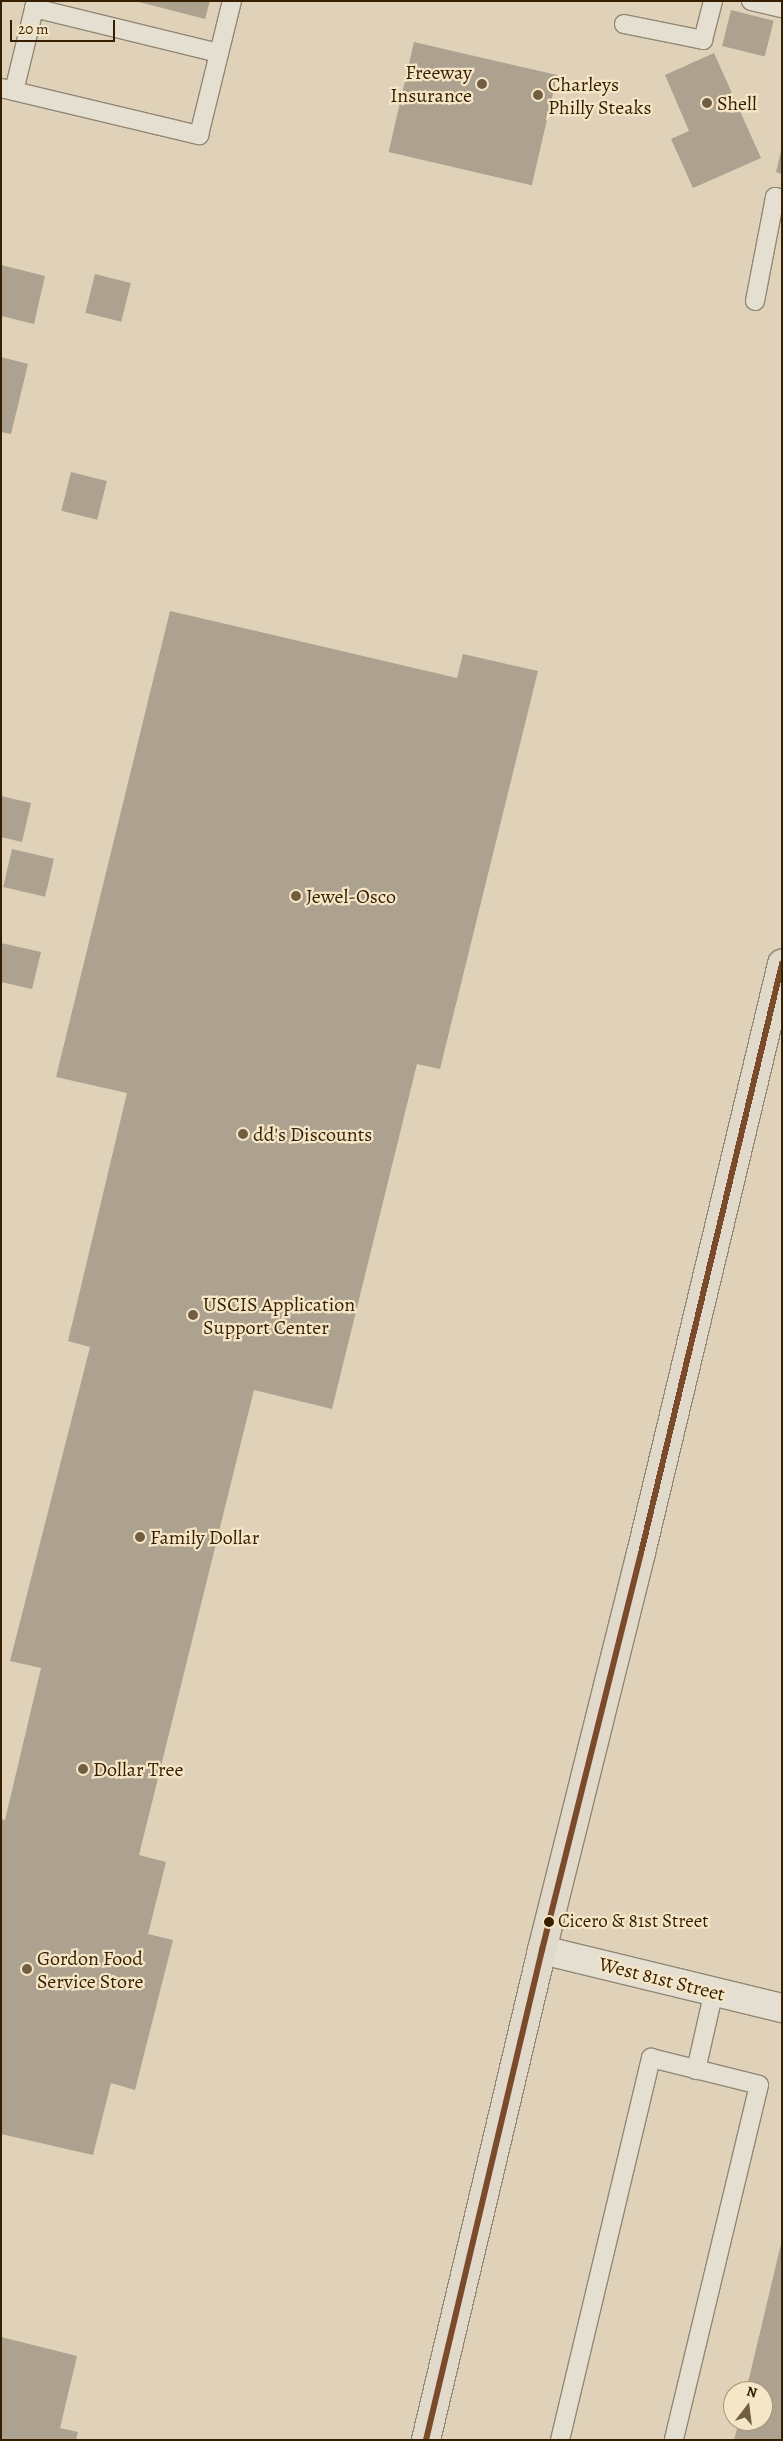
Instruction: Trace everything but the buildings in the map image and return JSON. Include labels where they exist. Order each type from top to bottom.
[{"type":"main road","points":[[426,2440],[542,1950],[641,1553],[782,964]]},
{"type":"street","name":"West 81st Street","points":[[542,1950],[782,2008]]},
{"type":"lane","points":[[219,53],[35,5],[8,90],[199,135],[232,1]]},
{"type":"lane","points":[[624,24],[703,40],[713,1]]},
{"type":"lane","points":[[751,1],[782,8]]},
{"type":"lane","points":[[755,301],[775,197],[782,199]]},
{"type":"lane","points":[[696,2070],[714,1991]]},
{"type":"lane","points":[[560,2440],[651,2058],[760,2085],[674,2440]]},
{"type":"transit line","points":[[426,2440],[542,1950],[641,1553],[782,964]]},
{"type":"place","name":"Freeway Insurance","points":[[482,84]]},
{"type":"place","name":"Charleys Philly Steaks","points":[[538,95]]},
{"type":"place","name":"Shell","points":[[707,103]]},
{"type":"place","name":"Jewel-Osco","points":[[296,896]]},
{"type":"place","name":"dd's Discounts","points":[[243,1134]]},
{"type":"place","name":"USCIS Application Support Center","points":[[193,1315]]},
{"type":"place","name":"Family Dollar","points":[[140,1537]]},
{"type":"place","name":"Dollar Tree","points":[[83,1769]]},
{"type":"place","name":"Cicero & 81st Street","points":[[549,1922]]},
{"type":"place","name":"Gordon Food Service Store","points":[[27,1969]]}]
